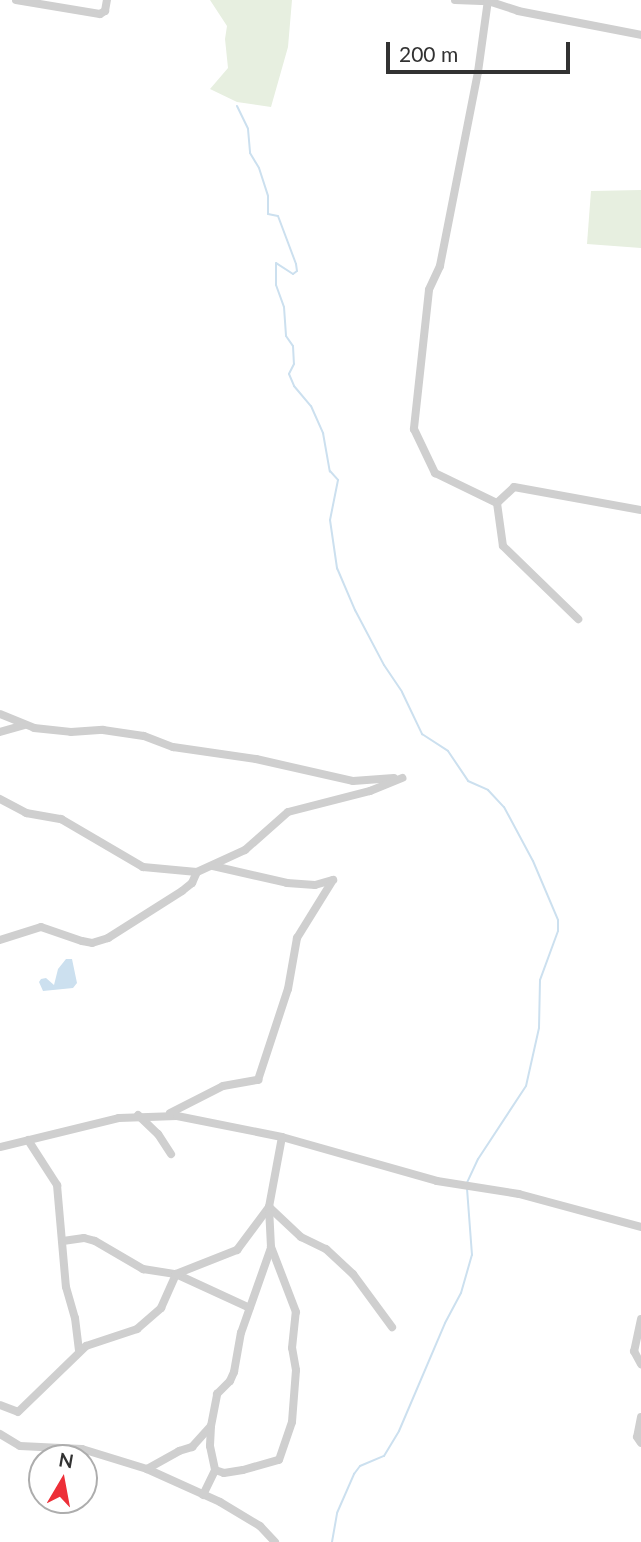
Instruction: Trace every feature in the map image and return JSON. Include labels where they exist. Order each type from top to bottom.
[{"type":"street","points":[[16,0],[100,14],[105,11],[107,0]]},
{"type":"street","points":[[456,0],[488,1],[518,11],[641,35]]},
{"type":"street","points":[[488,1],[478,72],[440,266],[429,290],[414,429],[435,473],[497,503]]},
{"type":"street","points":[[497,503],[514,487],[641,510]]},
{"type":"street","points":[[497,503],[503,546],[578,619]]},
{"type":"street","points":[[0,714],[24,725],[61,732],[103,730],[144,736],[173,747],[256,759],[353,781],[403,778],[288,813],[245,850],[197,872],[143,867],[61,819],[26,813],[0,799]]},
{"type":"street","points":[[0,732],[24,725]]},
{"type":"street","points":[[166,1115],[191,1105],[223,1086],[258,1080],[288,989],[298,938],[332,880],[315,885],[286,883],[212,866]]},
{"type":"street","points":[[0,940],[41,927],[92,943],[108,938],[182,891],[197,872]]},
{"type":"street","points":[[138,1115],[158,1134],[171,1154]]},
{"type":"street","points":[[0,1147],[138,1115],[166,1115],[282,1137],[437,1181],[519,1194],[641,1227]]},
{"type":"street","points":[[215,1470],[224,1473],[279,1460],[292,1422],[296,1370],[292,1348],[296,1312],[271,1247],[269,1207],[282,1137]]},
{"type":"street","points":[[28,1140],[57,1185],[66,1287],[75,1318],[79,1350]]},
{"type":"street","points":[[0,1405],[15,1412],[21,1410],[79,1350],[90,1343],[124,1336],[137,1329],[161,1308],[176,1274],[237,1250],[269,1207]]},
{"type":"street","points":[[269,1207],[301,1237],[326,1249],[353,1274],[392,1327]]},
{"type":"street","points":[[63,1241],[89,1239],[143,1269],[176,1274],[250,1308]]},
{"type":"street","points":[[203,1495],[215,1470],[211,1426],[217,1394],[230,1381],[234,1372],[239,1340],[271,1247]]},
{"type":"street","points":[[641,1319],[634,1351],[641,1364]]},
{"type":"street","points":[[641,1417],[637,1437],[641,1443]]},
{"type":"street","points":[[148,1469],[179,1451],[192,1447],[211,1426]]},
{"type":"street","points":[[0,1433],[20,1446],[82,1449],[148,1469],[260,1526],[275,1542]]},
{"type":"green space","points":[[210,0],[292,0],[288,47],[271,107],[237,102],[210,89],[228,68],[225,39],[227,26]]},
{"type":"green space","points":[[641,190],[641,248],[587,244],[591,191]]},
{"type":"water","points":[[66,959],[72,959],[77,983],[73,988],[43,991],[39,982],[41,979],[46,978],[54,985],[58,969]]},
{"type":"waterway","points":[[237,106],[248,129],[250,153],[259,168],[268,196],[268,214],[278,216],[296,264],[297,271],[293,274],[276,263],[276,285],[284,307],[286,336],[293,346],[294,364],[289,374],[294,386],[311,406],[323,433],[330,471],[338,480],[330,520],[337,568],[355,610],[384,665],[402,692],[422,734],[448,751],[468,781],[488,790],[504,807],[533,861],[558,920],[558,931],[540,980],[539,1028],[526,1086],[478,1159],[467,1183]]},
{"type":"waterway","points":[[332,1542],[337,1513],[354,1474],[360,1466],[384,1456],[399,1431],[445,1323],[461,1293],[472,1255],[467,1189]]}]
